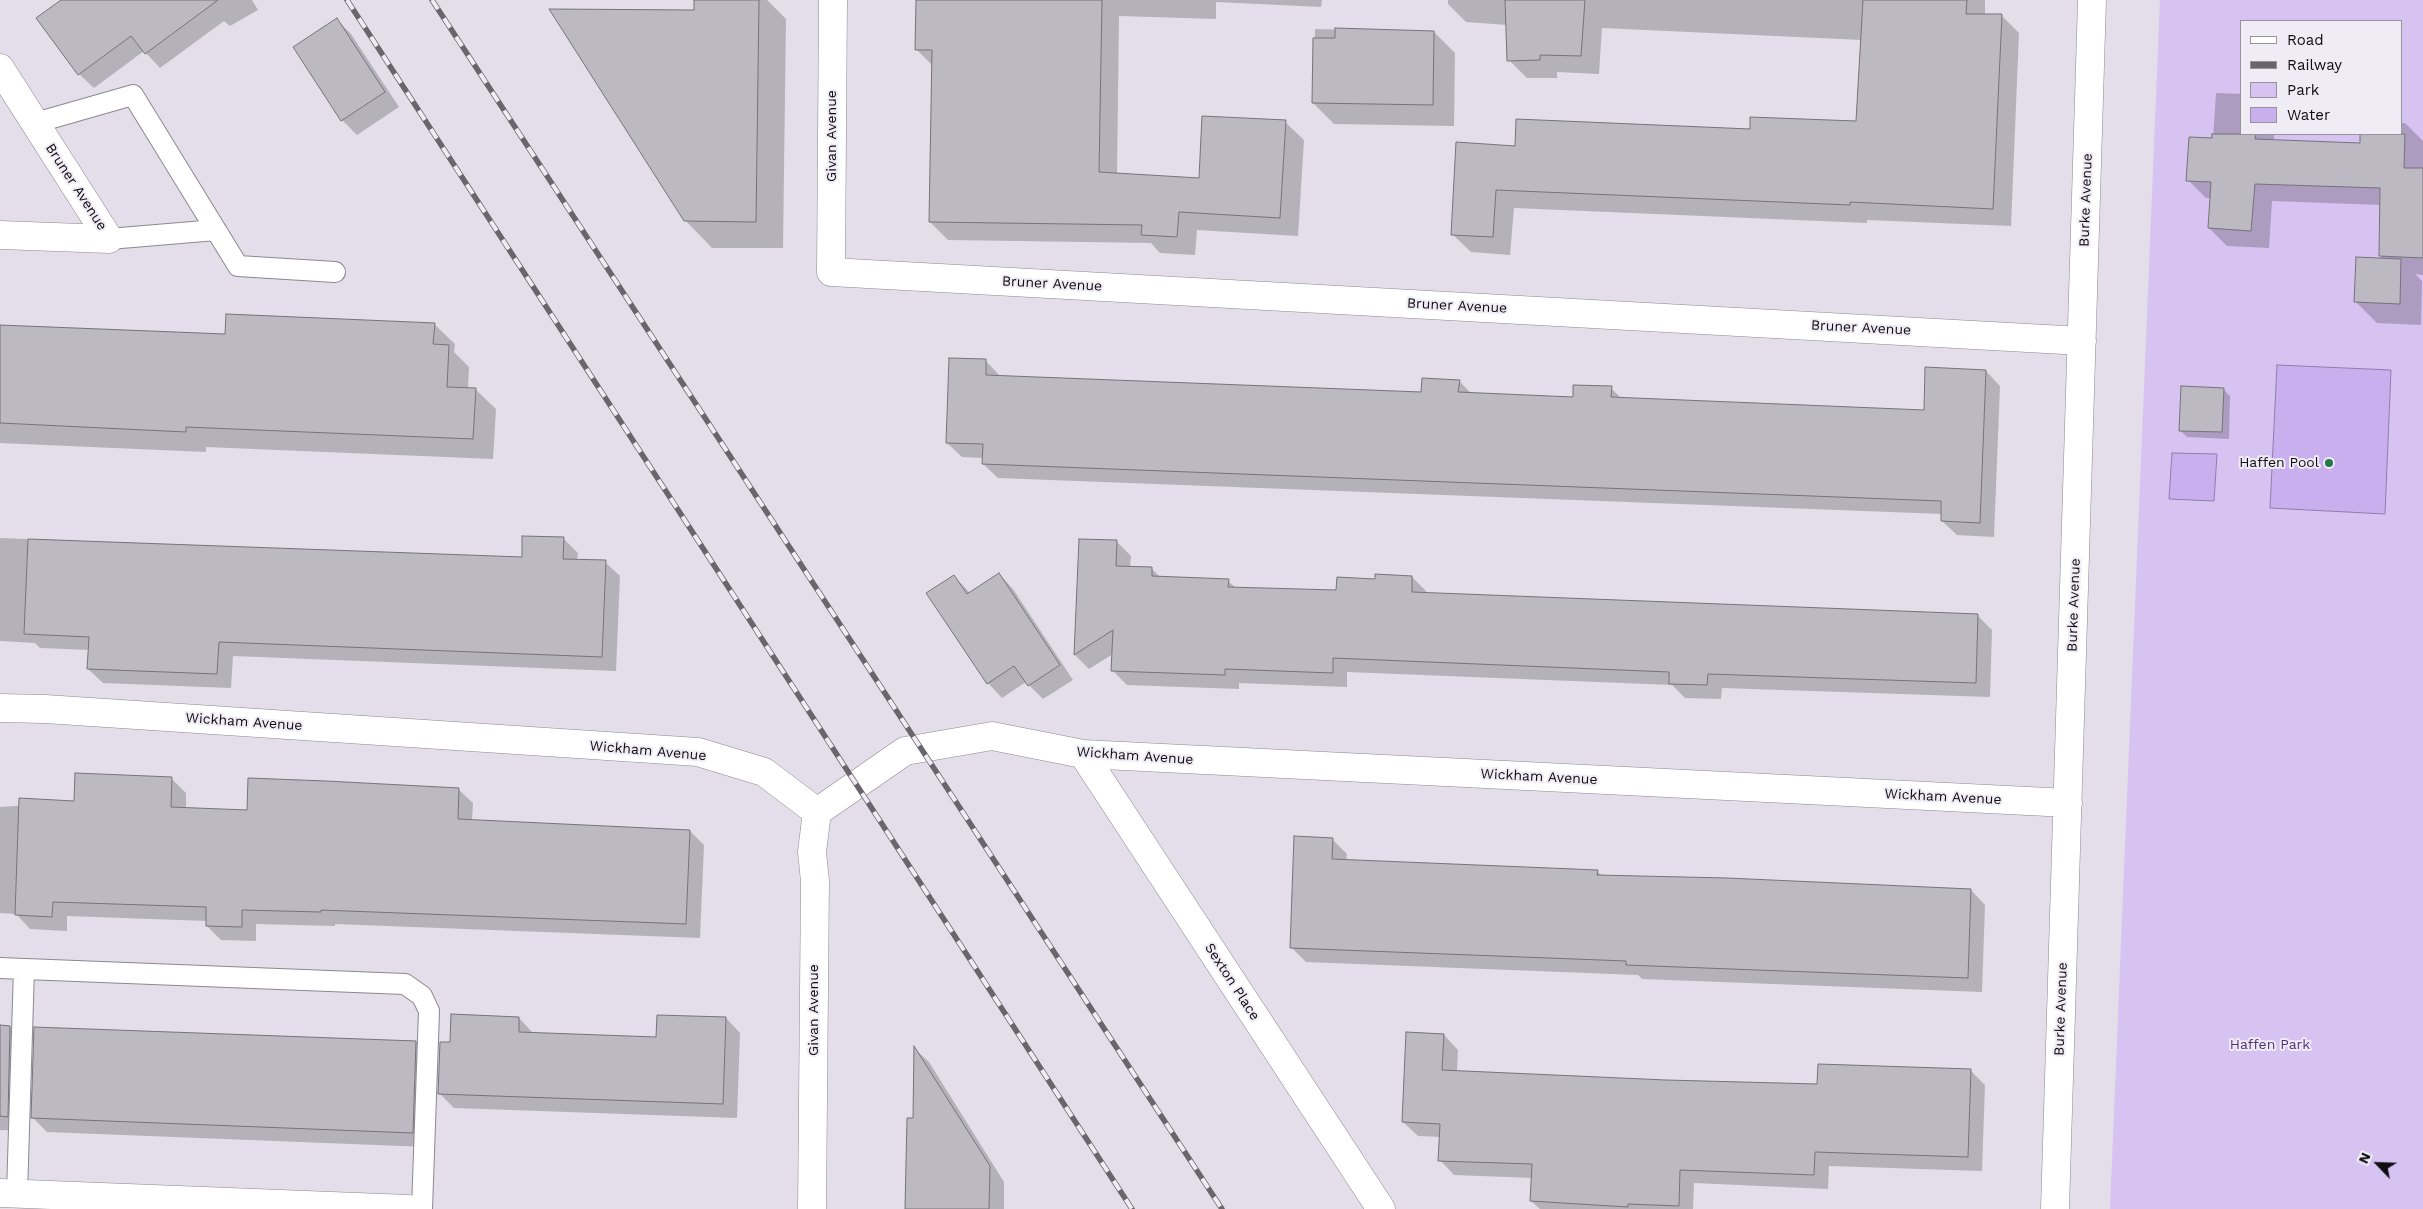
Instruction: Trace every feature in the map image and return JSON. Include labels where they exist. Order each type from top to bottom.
[{"type":"street","name":"Givan Avenue","points":[[831,272],[833,0]]},
{"type":"street","name":"Burke Avenue","points":[[2055,1209],[2092,0]]},
{"type":"street","name":"Bruner Avenue","points":[[0,68],[109,239]]},
{"type":"street","name":"Bruner Avenue","points":[[0,235],[109,239]]},
{"type":"street","name":"Bruner Avenue","points":[[831,272],[2082,341]]},
{"type":"street","name":"Wickham Avenue","points":[[0,708],[45,709],[698,752],[764,772],[817,812],[905,750],[992,736],[1083,754],[2068,803]]},
{"type":"street","name":"Sexton Place","points":[[1083,754],[1381,1209]]},
{"type":"street","name":"Givan Avenue","points":[[812,1209],[814,881],[812,852],[817,812]]},
{"type":"street","points":[[8,1193],[408,1209]]},
{"type":"lane","points":[[35,123],[133,95],[238,266],[335,272]]},
{"type":"lane","points":[[109,239],[216,230]]},
{"type":"lane","points":[[0,968],[405,984],[422,996],[429,1011],[422,1209]]},
{"type":"lane","points":[[8,1193],[24,969]]},
{"type":"green space","name":"Haffen Park","points":[[2160,0],[2423,0],[2423,1209],[2110,1209]]},
{"type":"water","name":"Haffen Pool","points":[[2277,365],[2391,370],[2385,514],[2270,508]]},
{"type":"water","name":"Haffen Pool","points":[[2172,453],[2217,454],[2214,501],[2169,499]]},
{"type":"building","points":[[61,0],[218,0],[145,54],[131,36],[78,75],[36,18]]},
{"type":"building","points":[[694,0],[759,0],[756,222],[684,221],[549,9],[694,10]]},
{"type":"building","points":[[916,0],[1102,0],[1099,172],[1199,178],[1202,116],[1286,120],[1280,218],[1179,212],[1177,237],[1141,235],[1142,225],[929,222],[932,50],[915,50]]},
{"type":"building","points":[[1505,0],[1585,0],[1581,56],[1540,55],[1540,60],[1507,61]]},
{"type":"building","points":[[1863,0],[1967,0],[1966,14],[2002,14],[1993,209],[1850,202],[1850,205],[1496,190],[1493,237],[1451,235],[1456,142],[1515,146],[1516,119],[1750,129],[1750,117],[1856,121]]},
{"type":"building","points":[[337,18],[385,92],[341,121],[293,47]]},
{"type":"building","points":[[1335,28],[1434,31],[1433,105],[1312,103],[1313,38],[1335,38]]},
{"type":"building","points":[[2212,134],[2240,134],[2256,135],[2255,139],[2360,143],[2360,135],[2405,134],[2404,168],[2423,168],[2423,258],[2379,256],[2380,188],[2255,184],[2251,231],[2208,228],[2211,182],[2186,181],[2189,137],[2212,138]]},
{"type":"building","points":[[2356,257],[2401,259],[2400,304],[2354,302]]},
{"type":"building","points":[[226,314],[435,323],[433,344],[449,345],[447,387],[476,388],[473,439],[186,427],[186,432],[0,423],[0,325],[225,334]]},
{"type":"building","points":[[949,358],[986,359],[986,375],[1421,392],[1422,378],[1460,380],[1458,392],[1573,397],[1573,385],[1612,386],[1611,397],[1924,410],[1925,367],[1986,370],[1980,523],[1941,521],[1941,501],[982,464],[983,444],[946,443]]},
{"type":"building","points":[[2181,386],[2224,388],[2222,432],[2179,431]]},
{"type":"building","points":[[522,536],[564,537],[563,559],[606,560],[602,657],[219,642],[217,674],[87,669],[89,637],[24,634],[28,539],[522,557]]},
{"type":"building","points":[[1079,539],[1117,540],[1116,566],[1152,567],[1152,576],[1229,579],[1228,587],[1336,590],[1337,577],[1375,579],[1375,574],[1412,576],[1412,592],[1978,614],[1976,683],[1708,674],[1707,685],[1669,684],[1669,672],[1333,658],[1333,673],[1225,669],[1225,675],[1111,671],[1113,630],[1074,655]]},
{"type":"building","points":[[999,573],[1060,665],[1028,686],[1014,666],[987,684],[926,593],[954,575],[967,594]]},
{"type":"building","points":[[75,773],[172,777],[171,807],[247,810],[248,778],[326,781],[459,788],[458,819],[690,830],[686,924],[321,910],[321,912],[242,910],[242,927],[206,926],[206,907],[53,902],[52,917],[15,915],[19,798],[74,801]]},
{"type":"building","points":[[1294,836],[1333,838],[1332,859],[1598,870],[1597,875],[1727,878],[1971,889],[1968,978],[1626,965],[1626,961],[1290,948]]},
{"type":"building","points":[[451,1014],[519,1017],[519,1032],[656,1037],[657,1015],[726,1017],[723,1104],[438,1094],[440,1042],[450,1042]]},
{"type":"building","points":[[0,1025],[10,1026],[8,1117],[0,1116]]},
{"type":"building","points":[[34,1027],[416,1041],[413,1133],[31,1118]]},
{"type":"building","points":[[1406,1032],[1444,1034],[1442,1070],[1666,1080],[1817,1084],[1818,1064],[1971,1069],[1968,1157],[1815,1152],[1814,1175],[1680,1170],[1679,1206],[1628,1204],[1628,1207],[1530,1201],[1532,1164],[1438,1161],[1440,1124],[1402,1122]]},
{"type":"building","points":[[914,1046],[990,1166],[989,1209],[905,1209],[907,1118],[913,1118]]},
{"type":"railway","points":[[347,0],[1132,1209]]},
{"type":"railway","points":[[432,0],[1222,1209]]},
{"type":"place","name":"Haffen Pool","points":[[2329,463]]}]
